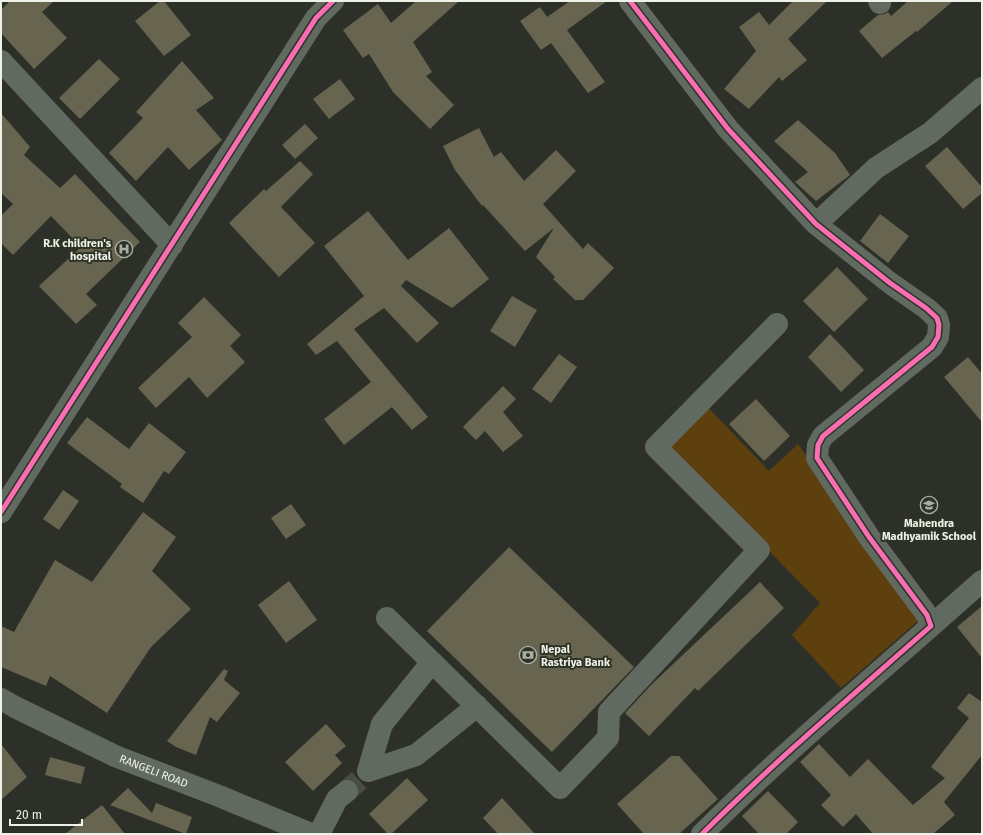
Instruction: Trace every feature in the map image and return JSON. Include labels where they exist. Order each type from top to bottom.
[{"type":"main road","name":"RANGELI ROAD","points":[[1,699],[115,756],[311,834]]},
{"type":"street","points":[[1,512],[316,18],[333,1]]},
{"type":"street","points":[[630,1],[728,129],[816,224],[937,318],[940,325],[938,337],[932,347],[823,436],[818,445],[817,458],[869,537],[926,614],[931,626]]},
{"type":"street","points":[[1,61],[172,245]]},
{"type":"street","points":[[816,224],[876,168],[930,133],[982,88]]},
{"type":"street","points":[[388,618],[560,788],[608,738],[608,712],[759,550],[656,447],[777,324]]},
{"type":"street","points":[[702,834],[826,719],[982,581]]},
{"type":"street","points":[[358,781],[382,724],[432,662]]},
{"type":"street","points":[[319,834],[337,799],[358,781],[416,755],[476,706]]},
{"type":"shaded area","points":[[705,404],[769,471],[798,444],[919,620],[841,688],[792,635],[820,603],[666,446]]},
{"type":"building","points":[[10,1],[54,1],[42,12],[67,38],[34,69],[1,33],[1,10]]},
{"type":"building","points":[[160,1],[164,1],[191,35],[164,56],[135,21]]},
{"type":"building","points":[[416,1],[459,1],[413,42],[432,72],[426,76],[454,105],[430,129],[393,92],[369,54],[363,58],[343,30],[378,4],[391,23]]},
{"type":"building","points":[[570,1],[607,1],[567,30],[605,82],[588,93],[551,43],[541,50],[520,21],[540,7],[547,17]]},
{"type":"building","points":[[793,1],[827,1],[788,39],[807,60],[782,81],[779,77],[749,109],[724,89],[756,51],[739,27],[759,12],[769,25]]},
{"type":"building","points":[[908,1],[953,1],[917,32],[916,31],[882,58],[859,31],[878,15],[888,12],[891,16]]},
{"type":"building","points":[[99,59],[120,79],[80,119],[59,98]]},
{"type":"building","points":[[182,61],[214,98],[196,110],[222,140],[189,170],[168,147],[136,181],[109,153],[143,118],[136,112]]},
{"type":"building","points":[[340,79],[355,99],[329,119],[313,99]]},
{"type":"building","points":[[1,113],[30,147],[24,155],[60,188],[75,174],[140,242],[86,294],[97,305],[76,324],[39,286],[81,247],[51,216],[13,255],[1,243],[1,216],[13,204],[1,193]]},
{"type":"building","points":[[798,120],[835,153],[850,175],[816,201],[795,182],[808,172],[774,141]]},
{"type":"building","points":[[305,124],[318,138],[295,159],[282,145]]},
{"type":"building","points":[[479,128],[494,157],[501,152],[524,181],[556,150],[576,171],[543,204],[583,249],[588,243],[614,268],[583,300],[575,300],[553,279],[555,277],[536,257],[554,228],[525,251],[483,205],[482,206],[455,170],[443,146]]},
{"type":"building","points":[[947,147],[982,187],[982,193],[963,209],[925,166]]},
{"type":"building","points":[[300,161],[313,174],[281,207],[315,243],[279,277],[229,223],[264,189],[266,191]]},
{"type":"building","points":[[368,211],[408,260],[449,228],[489,279],[452,308],[406,280],[401,286],[439,323],[417,343],[384,308],[354,329],[428,417],[412,430],[392,407],[344,445],[324,419],[371,382],[337,341],[316,355],[307,344],[364,296],[324,246]]},
{"type":"building","points":[[880,214],[909,236],[888,263],[860,241]]},
{"type":"building","points":[[837,267],[868,299],[834,332],[803,301]]},
{"type":"building","points":[[512,296],[537,310],[515,347],[490,331]]},
{"type":"building","points":[[204,297],[241,335],[230,346],[245,362],[207,398],[189,377],[156,408],[138,388],[192,337],[178,323]]},
{"type":"building","points":[[830,334],[864,370],[841,392],[808,357]]},
{"type":"building","points":[[559,354],[577,367],[551,403],[532,389]]},
{"type":"building","points":[[968,357],[982,374],[982,422],[944,377]]},
{"type":"building","points":[[503,386],[516,399],[503,412],[523,436],[503,452],[485,431],[476,440],[463,427]]},
{"type":"building","points":[[756,399],[790,436],[764,461],[729,424]]},
{"type":"building","points":[[87,417],[129,449],[149,423],[186,452],[169,474],[164,471],[143,503],[120,487],[122,484],[67,443]]},
{"type":"building","points":[[63,490],[79,501],[59,530],[43,519]]},
{"type":"building","points":[[291,504],[306,525],[286,539],[271,518]]},
{"type":"building","points":[[143,512],[176,537],[152,571],[191,609],[151,647],[107,713],[50,676],[46,686],[1,667],[1,626],[14,632],[55,560],[92,582]]},
{"type":"building","points":[[509,547],[634,667],[552,752],[427,631]]},
{"type":"building","points":[[289,581],[317,620],[286,643],[258,605]]},
{"type":"building","points":[[760,582],[784,608],[698,691],[695,688],[649,736],[625,713],[652,684]]},
{"type":"building","points":[[982,606],[982,658],[957,627]]},
{"type":"building","points":[[224,669],[228,671],[224,680],[240,693],[217,722],[210,717],[196,755],[176,747],[167,741]]},
{"type":"building","points":[[969,693],[982,702],[982,755],[944,802],[955,815],[933,834],[873,834],[856,814],[843,827],[821,805],[831,795],[800,762],[819,744],[850,777],[868,759],[913,805],[945,778],[931,767],[969,718],[957,708]]},
{"type":"building","points":[[326,724],[346,746],[335,755],[342,763],[313,791],[285,762]]},
{"type":"building","points":[[1,744],[27,777],[1,800]]},
{"type":"building","points":[[671,756],[679,756],[718,799],[679,834],[644,834],[617,804]]},
{"type":"building","points":[[50,757],[85,767],[81,784],[45,775]]},
{"type":"building","points":[[407,778],[428,800],[391,834],[388,834],[369,814]]},
{"type":"building","points":[[128,788],[152,813],[156,803],[192,817],[186,834],[110,805]]},
{"type":"building","points":[[768,791],[798,822],[786,834],[759,834],[742,816]]},
{"type":"building","points":[[502,798],[535,834],[498,834],[483,818]]},
{"type":"building","points":[[102,805],[125,834],[65,834]]},
{"type":"tunnel","points":[[347,791],[359,780]]},
{"type":"cycle path","points":[[1,512],[316,18],[333,1]]},
{"type":"cycle path","points":[[630,1],[728,129],[816,224],[890,283],[926,308],[937,318],[939,325],[938,337],[932,347],[823,436],[818,445],[817,458],[869,537],[927,615],[931,626],[786,754],[702,834]]},
{"type":"place","name":"R.K children's hospital","points":[[124,249]]},
{"type":"place","name":"Mahendra Madhyamik School","points":[[929,505]]},
{"type":"place","name":"Nepal Rastriya Bank","points":[[528,655]]}]
